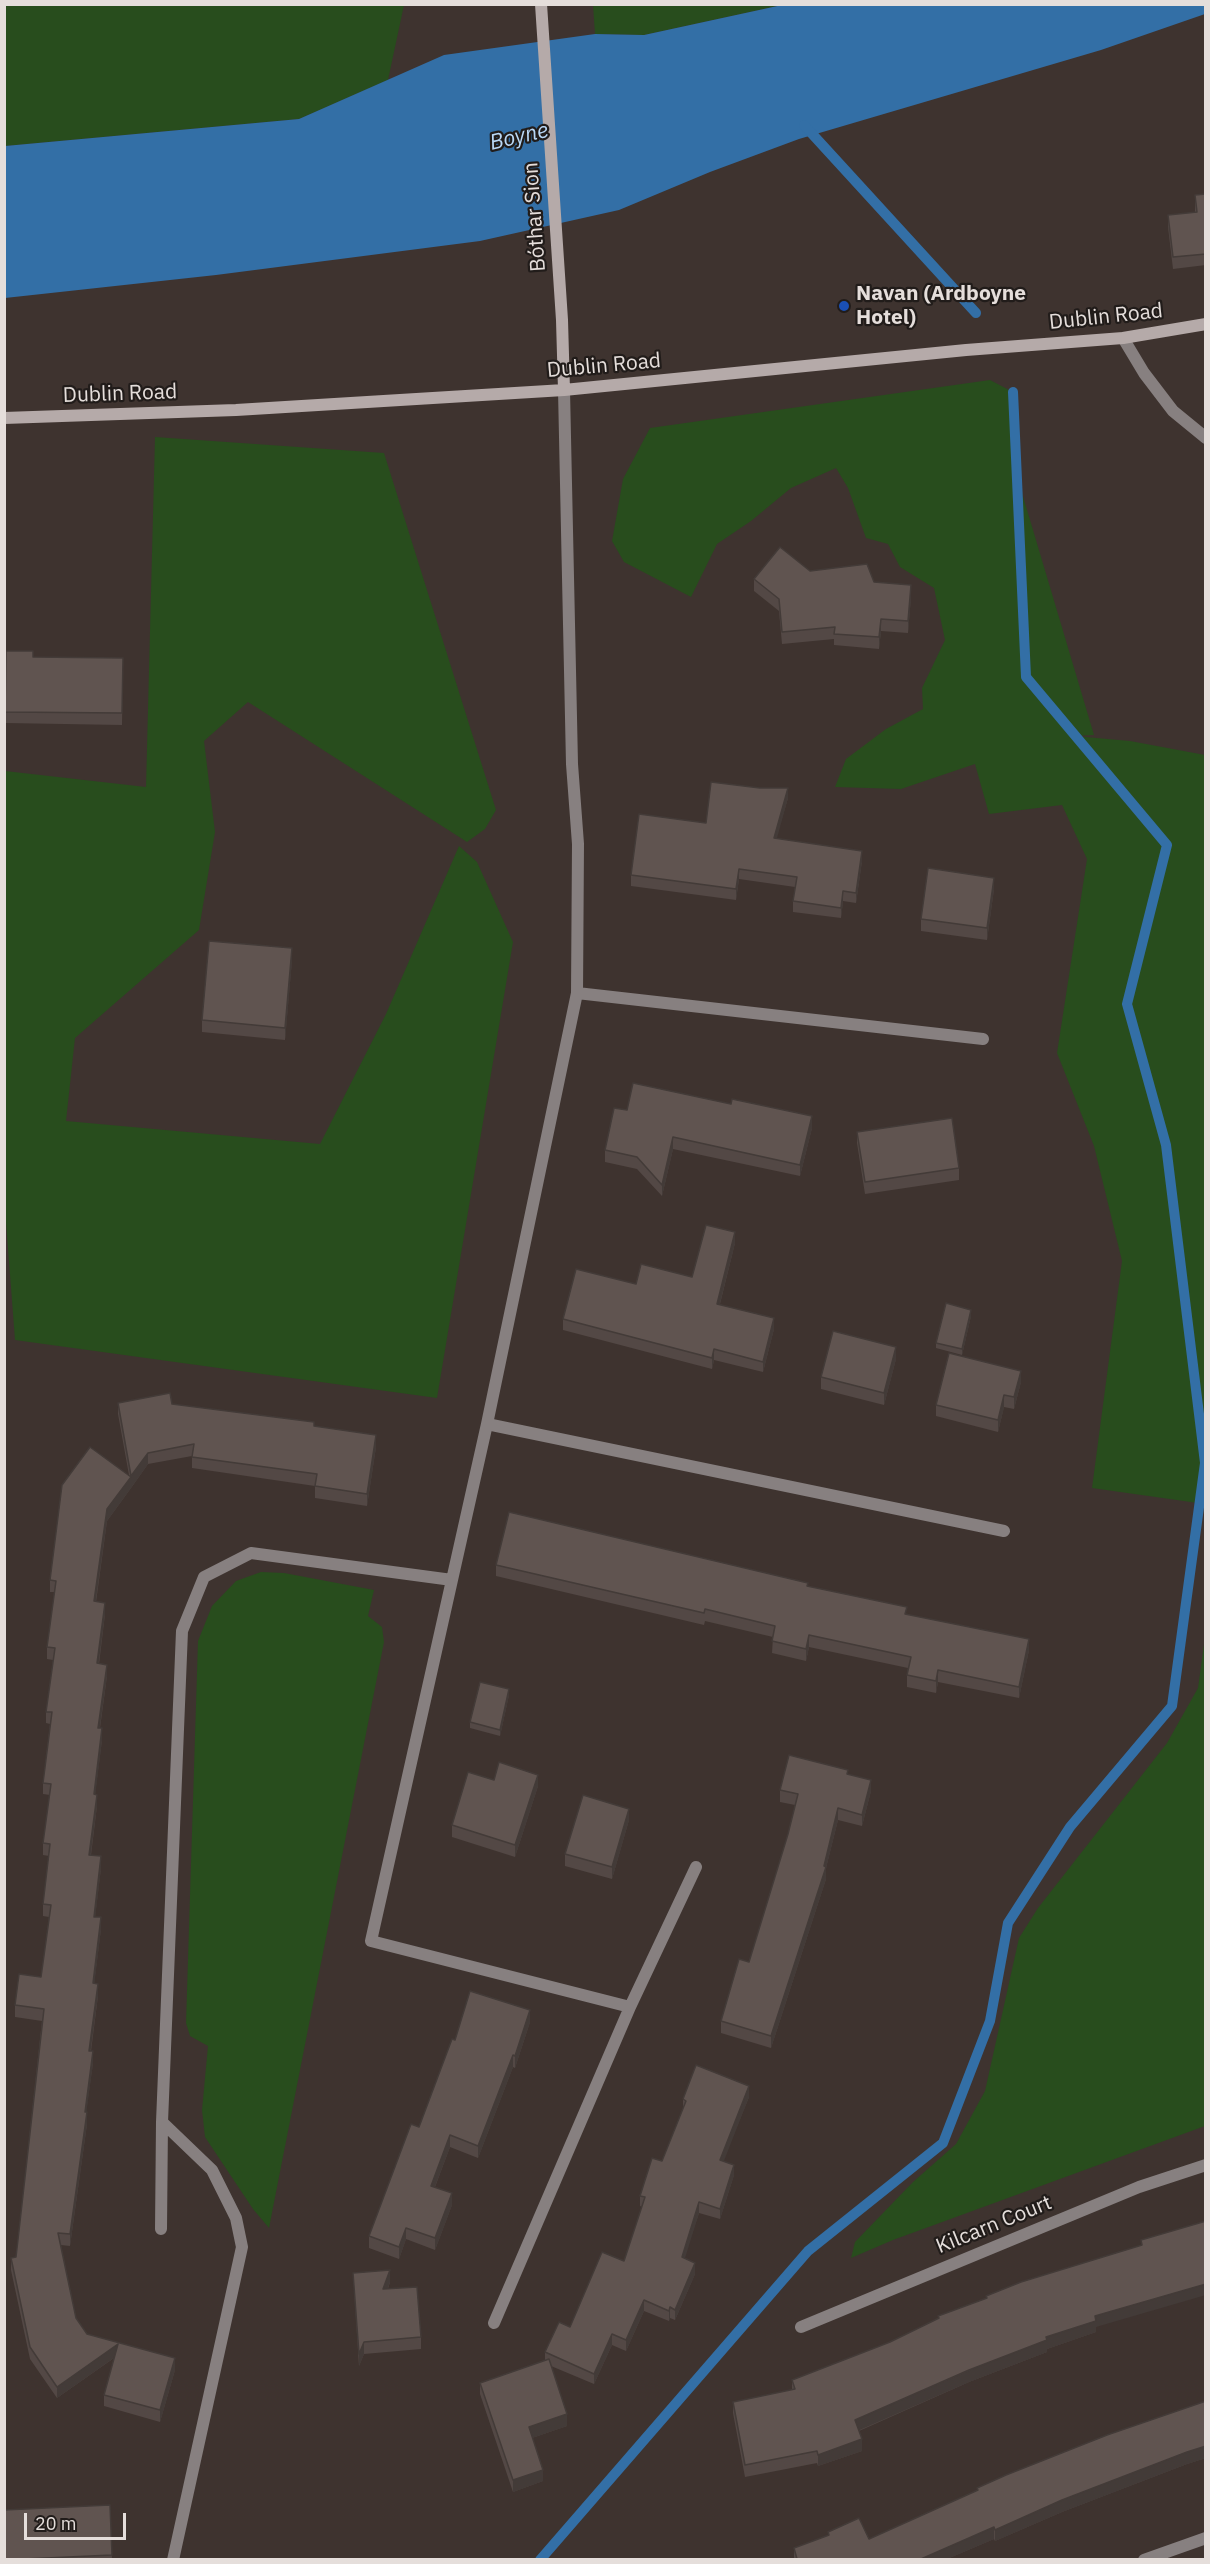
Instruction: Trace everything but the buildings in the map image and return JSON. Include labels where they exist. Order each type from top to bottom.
[{"type":"main road","name":"Bóthar Sion","points":[[540,4],[562,316],[564,390]]},
{"type":"main road","name":"Dublin Road","points":[[4,418],[236,410],[564,390],[966,350],[1123,338],[1206,324]]},
{"type":"street","points":[[1123,338],[1144,373],[1173,411],[1206,438]]},
{"type":"street","points":[[564,390],[572,764],[578,844],[577,993],[487,1424],[371,1941],[630,2007]]},
{"type":"street","points":[[577,993],[983,1039]]},
{"type":"street","points":[[487,1424],[1004,1531]]},
{"type":"street","points":[[161,2229],[162,2122],[182,1631],[204,1577],[251,1553],[452,1580]]},
{"type":"street","points":[[494,2323],[630,2007],[696,1867]]},
{"type":"street","points":[[162,2122],[212,2170],[236,2218],[242,2247],[173,2559]]},
{"type":"street","name":"Kilcarn Court","points":[[801,2327],[1139,2187],[1206,2165]]},
{"type":"street","points":[[1144,2559],[1206,2538]]},
{"type":"green space","points":[[5,5],[404,5],[388,80],[299,119],[5,146]]},
{"type":"green space","points":[[593,5],[782,5],[644,35],[595,34]]},
{"type":"green space","points":[[990,380],[1013,392],[1022,493],[1094,735],[1074,736],[1130,741],[1205,755],[1205,1504],[1092,1488],[1122,1261],[1094,1146],[1057,1053],[1087,859],[1062,805],[989,814],[975,764],[901,789],[835,787],[846,759],[886,729],[923,709],[922,688],[945,640],[934,588],[900,567],[888,544],[866,538],[848,488],[836,468],[791,488],[751,521],[717,544],[691,597],[624,562],[612,541],[623,479],[650,428]]},
{"type":"green space","points":[[155,437],[384,453],[496,810],[485,829],[467,842],[248,702],[204,741],[215,832],[199,930],[75,1038],[66,1121],[320,1144],[386,1014],[459,846],[477,862],[513,942],[437,1398],[15,1340],[4,1196],[5,771],[146,787]]},
{"type":"green space","points":[[261,1572],[284,1573],[374,1590],[368,1616],[382,1627],[384,1642],[269,2228],[253,2209],[205,2137],[202,2110],[208,2046],[190,2036],[186,2023],[198,1641],[212,1606],[236,1581]]},
{"type":"green space","points":[[1205,1637],[1205,2126],[893,2240],[851,2258],[855,2242],[913,2182],[956,2144],[985,2091],[1019,1938],[1038,1908],[1167,1743],[1198,1688]]},
{"type":"water","name":"Boyne","points":[[782,5],[1205,5],[1205,14],[1101,50],[799,139],[710,172],[619,210],[480,241],[216,275],[5,298],[5,146],[299,119],[444,55],[595,34],[644,35]]},
{"type":"waterway","points":[[804,125],[976,313]]},
{"type":"waterway","points":[[540,2560],[808,2251],[943,2143],[990,2021],[1008,1923],[1070,1827],[1172,1706],[1205,1463],[1166,1145],[1127,1004],[1167,845],[1026,677],[1013,392]]},
{"type":"place","name":"Navan (Ardboyne Hotel)","points":[[844,306]]}]
